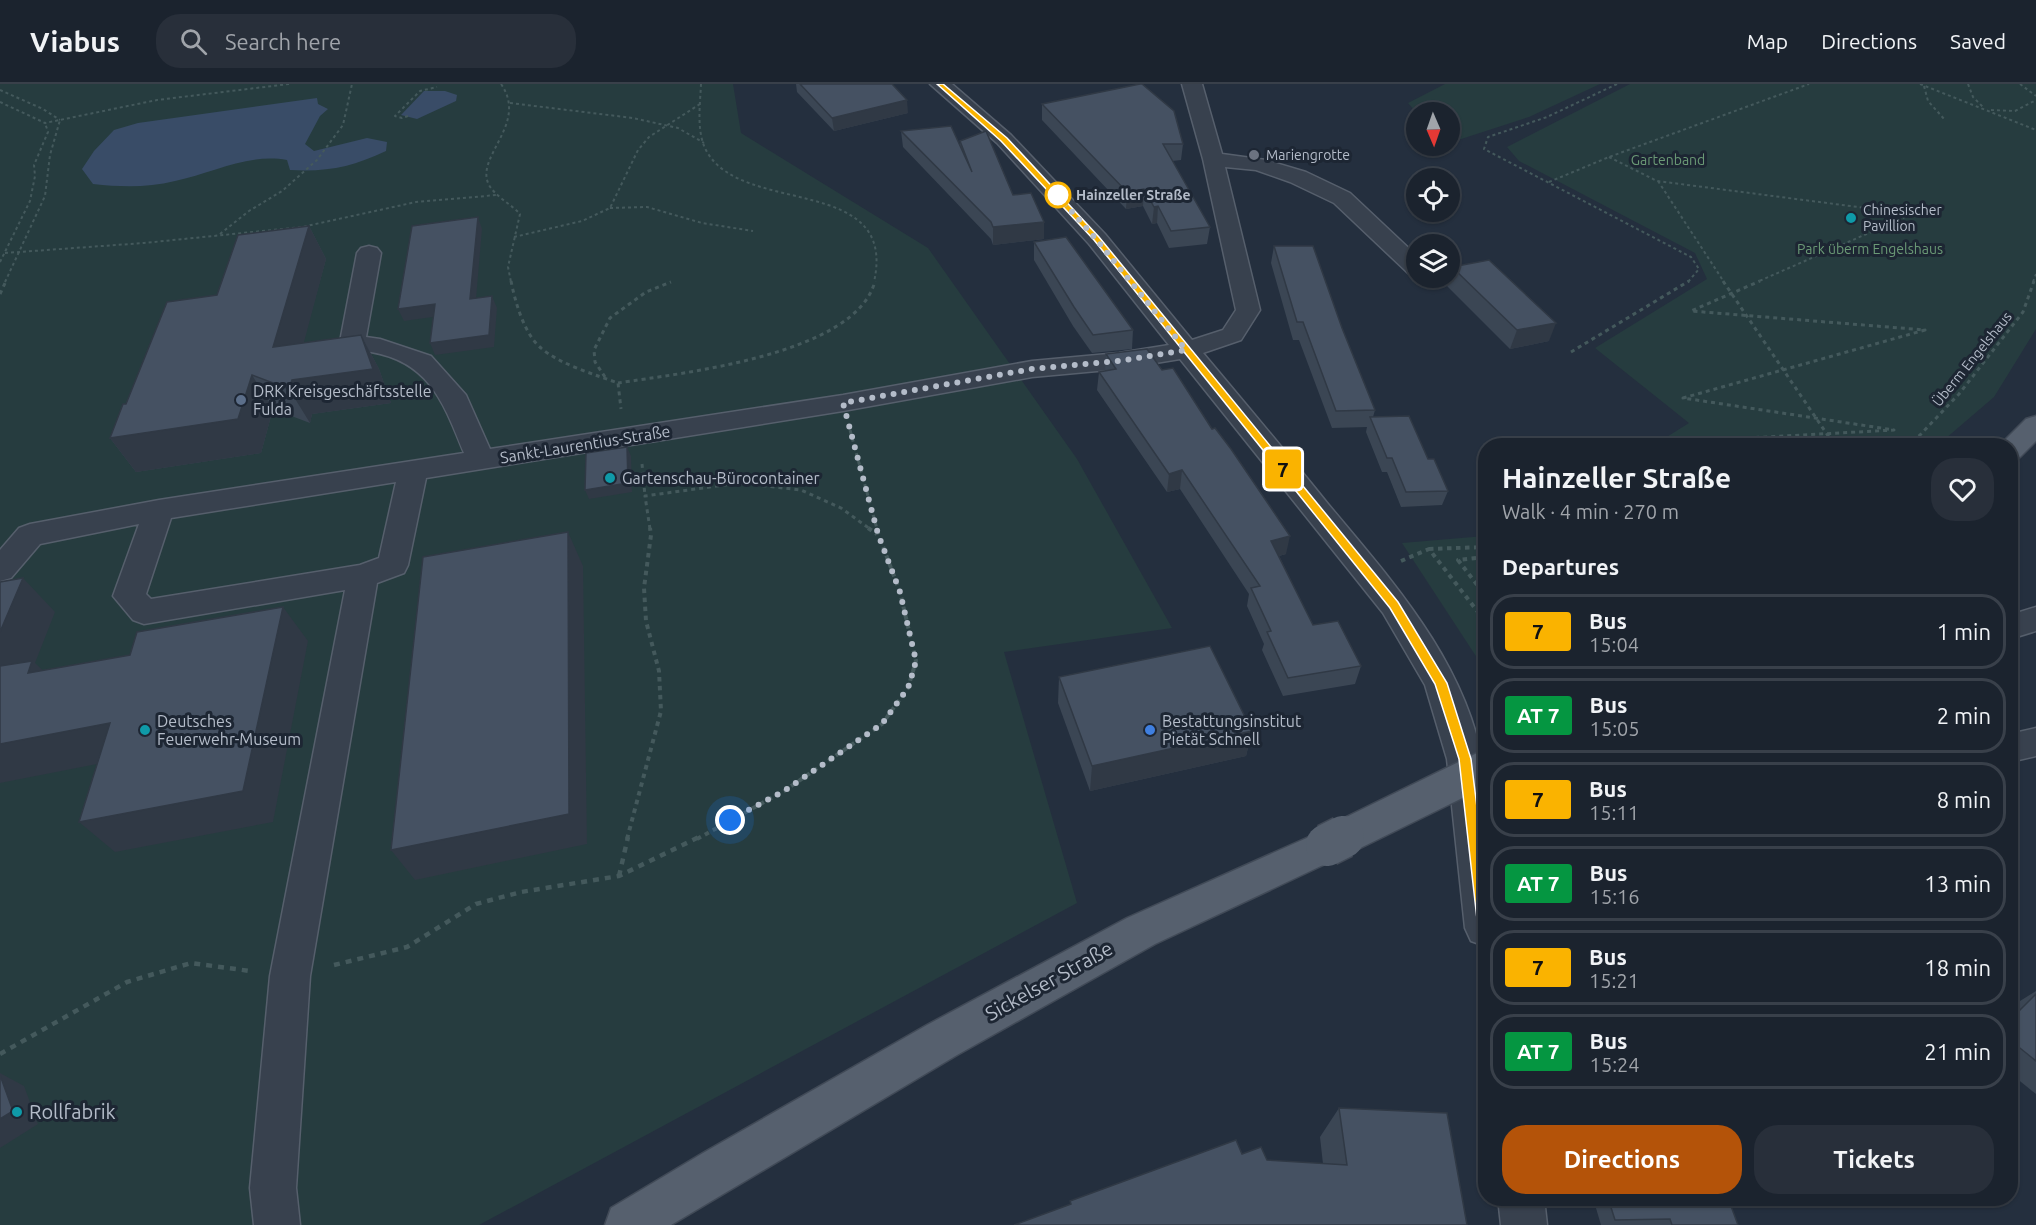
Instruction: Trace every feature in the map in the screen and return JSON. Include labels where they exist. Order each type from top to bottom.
[{"type":"main road","points":[[2018,443],[2036,426]]},
{"type":"main road","name":"Sickelser Straße","points":[[628,1225],[719,1169],[932,1046],[1142,931],[1478,771]]},
{"type":"street","points":[[940,84],[997,132],[1066,204],[1394,605],[1441,683],[1465,759],[1478,845]]},
{"type":"street","points":[[1186,350],[1232,334],[1248,310],[1213,159],[1192,84]]},
{"type":"street","points":[[1213,159],[1259,164],[1298,177],[1342,198],[1406,259]]},
{"type":"street","points":[[369,253],[352,347],[371,344],[422,361],[453,395],[481,460]]},
{"type":"street","name":"Sankt-Laurentius-Straße","points":[[0,570],[30,535],[159,510],[843,403],[1032,369],[1119,361],[1186,350]]},
{"type":"street","points":[[159,510],[129,596],[144,612],[363,576],[393,565],[412,472]]},
{"type":"street","points":[[277,1225],[273,1188],[290,976],[363,576]]},
{"type":"street","points":[[2018,625],[2036,619]]},
{"type":"street","points":[[2018,746],[2036,742]]},
{"type":"street","points":[[1522,1206],[1524,1225]]},
{"type":"path","points":[[0,102],[45,123],[157,100],[289,84]]},
{"type":"path","points":[[220,234],[249,211],[282,191],[317,160],[343,125],[352,84]]},
{"type":"path","points":[[501,84],[508,90],[510,103],[508,118],[486,169],[486,178],[489,187],[515,207],[520,214],[508,267],[517,311],[540,348],[579,369],[618,383],[785,351],[827,333],[858,311],[872,289],[878,254],[874,240],[866,227],[845,213],[748,182],[720,166],[711,158],[702,131],[701,84]]},
{"type":"path","points":[[1571,352],[1614,324],[1686,284],[1699,269],[1691,256],[1485,149],[1488,137],[1547,117],[1617,84]]},
{"type":"path","points":[[1548,182],[1609,157],[1809,84]]},
{"type":"path","points":[[1968,84],[1973,97],[1986,109],[2015,111],[2036,98],[2020,84]]},
{"type":"path","points":[[1922,85],[2036,130]]},
{"type":"path","points":[[1922,85],[1928,101],[1945,120]]},
{"type":"path","points":[[408,116],[402,118],[396,116],[420,91],[437,87]]},
{"type":"path","points":[[0,90],[43,109],[60,120]]},
{"type":"path","points":[[510,103],[633,118],[693,135],[705,144]]},
{"type":"path","points":[[610,208],[626,180],[638,150],[649,137],[664,125],[700,104]]},
{"type":"path","points":[[0,294],[45,196],[51,155],[60,120]]},
{"type":"path","points":[[0,262],[32,193],[36,171],[34,165],[48,132],[45,123]]},
{"type":"path","points":[[1609,157],[1658,181],[1912,214],[1691,311],[1925,330],[1683,398],[1894,430],[1759,438]]},
{"type":"path","points":[[1658,181],[1745,315],[1831,438]]},
{"type":"path","points":[[5,253],[144,243],[302,227],[416,202],[497,195]]},
{"type":"path","points":[[514,237],[582,221],[610,208],[647,207],[702,223],[753,231]]},
{"type":"path","name":"Überm Engelshaus","points":[[1916,438],[1959,394],[2023,312],[2036,274]]},
{"type":"path","points":[[606,378],[595,362],[594,350],[610,318],[646,292],[671,282]]},
{"type":"path","points":[[618,383],[621,417]]},
{"type":"path","points":[[0,1054],[127,982],[191,963],[290,976],[407,947],[476,904],[521,892],[619,876],[694,840],[784,791],[882,724],[908,688],[916,661],[900,592],[878,534],[843,403]]},
{"type":"path","points":[[619,876],[637,795],[661,711],[659,670],[646,621],[644,588],[651,535],[645,496],[740,483],[801,490],[841,508],[878,534]]},
{"type":"path","points":[[1366,573],[1429,549],[1478,548]]},
{"type":"path","points":[[1429,549],[1478,612]]},
{"type":"path","points":[[1478,558],[1458,560],[1478,586]]},
{"type":"green space","points":[[0,84],[733,84],[741,133],[928,248],[1077,459],[1172,628],[1004,652],[1077,903],[479,1225],[0,1225]]},
{"type":"green space","points":[[1445,84],[1600,84],[1529,117],[1460,139],[1460,102],[1410,102]]},
{"type":"green space","name":"Park überm Engelshaus","points":[[1630,84],[2036,84],[2036,329],[1994,397],[1946,438],[1665,438],[1689,423],[1595,348],[1707,279],[1695,253],[1519,161],[1507,147]]},
{"type":"green space","points":[[1478,537],[1478,659],[1402,543]]},
{"type":"water","points":[[424,91],[445,91],[457,95],[456,101],[417,119],[401,115]]},
{"type":"water","points":[[317,98],[318,104],[328,109],[320,116],[305,144],[314,151],[367,138],[387,142],[386,151],[351,165],[316,170],[290,170],[287,160],[244,161],[189,178],[144,186],[93,184],[82,169],[94,151],[114,130],[138,123]]},
{"type":"building","points":[[800,84],[892,84],[907,100],[832,118]]},
{"type":"building","points":[[1142,84],[1174,111],[1183,144],[1163,144],[1210,227],[1171,231],[1158,206],[1154,207],[1144,189],[1127,192],[1042,104]]},
{"type":"building","points":[[951,126],[972,172],[960,141],[986,131],[1013,195],[1031,193],[1044,222],[993,227],[991,222],[901,131]]},
{"type":"building","points":[[478,217],[470,299],[492,296],[489,335],[430,343],[435,304],[398,309],[412,226]]},
{"type":"building","points":[[309,226],[273,347],[361,335],[373,369],[292,380],[289,389],[252,375],[238,419],[110,438],[167,302],[217,295],[238,235]]},
{"type":"building","points":[[1066,237],[1133,330],[1093,335],[1034,242]]},
{"type":"building","points":[[1274,246],[1313,246],[1342,328],[1375,410],[1336,411],[1303,322],[1297,322]]},
{"type":"building","points":[[1489,260],[1556,323],[1517,330],[1460,275],[1460,265]]},
{"type":"building","points":[[1147,349],[1162,370],[1173,368],[1212,429],[1215,428],[1231,449],[1290,536],[1271,541],[1313,625],[1338,621],[1361,666],[1288,678],[1267,632],[1271,631],[1251,588],[1260,586],[1182,470],[1169,474],[1099,372],[1116,369],[1106,354]]},
{"type":"building","points":[[1409,416],[1428,459],[1434,459],[1448,491],[1406,492],[1392,458],[1387,458],[1370,417]]},
{"type":"building","name":"Gartenschau-Bürocontainer","points":[[627,447],[628,483],[585,490],[586,453]]},
{"type":"building","points":[[568,532],[569,814],[391,850],[423,557]]},
{"type":"building","points":[[23,578],[0,632],[0,582]]},
{"type":"building","points":[[283,607],[243,791],[79,822],[110,723],[0,744],[0,666],[32,661],[28,673],[130,655],[137,632]]},
{"type":"building","name":"Bestattungsinstitut Pietät Schnell","points":[[1210,646],[1252,731],[1092,766],[1059,677]]},
{"type":"building","points":[[2036,994],[2036,1061],[2018,1046],[2018,1012]]},
{"type":"building","points":[[0,1075],[13,1111],[0,1119]]},
{"type":"building","points":[[1339,1108],[1447,1113],[1467,1225],[1014,1225],[1071,1204],[1070,1201],[1236,1140],[1242,1154],[1261,1147],[1267,1160],[1347,1165]]},
{"type":"building","points":[[1611,1206],[1731,1206],[1738,1225],[1672,1225],[1670,1219],[1615,1220]]},
{"type":"bus line","name":"7","points":[[940,84],[982,118],[1066,204],[1394,605],[1441,683],[1465,759],[1478,863]]},
{"type":"place","name":"Mariengrotte","points":[[1254,155]]},
{"type":"place","name":"Hainzeller Straße","points":[[1058,195]]},
{"type":"place","name":"Chinesischer Pavillion","points":[[1851,218]]},
{"type":"place","name":"DRK Kreisgeschäftsstelle Fulda","points":[[241,400]]},
{"type":"place","name":"Gartenschau-Bürocontainer","points":[[610,478]]},
{"type":"place","name":"Deutsches Feuerwehr-Museum","points":[[145,730]]},
{"type":"place","name":"Bestattungsinstitut Pietät Schnell","points":[[1150,730]]},
{"type":"place","name":"Rollfabrik","points":[[17,1112]]},
{"type":"route","points":[[730,820],[784,791],[882,724],[908,688],[916,661],[900,592],[878,534],[843,403],[1032,369],[1119,361],[1186,350],[1096,239],[1051,188],[1058,195]]},
{"type":"park label","name":"Gartenband","points":[[1668,160]]}]
